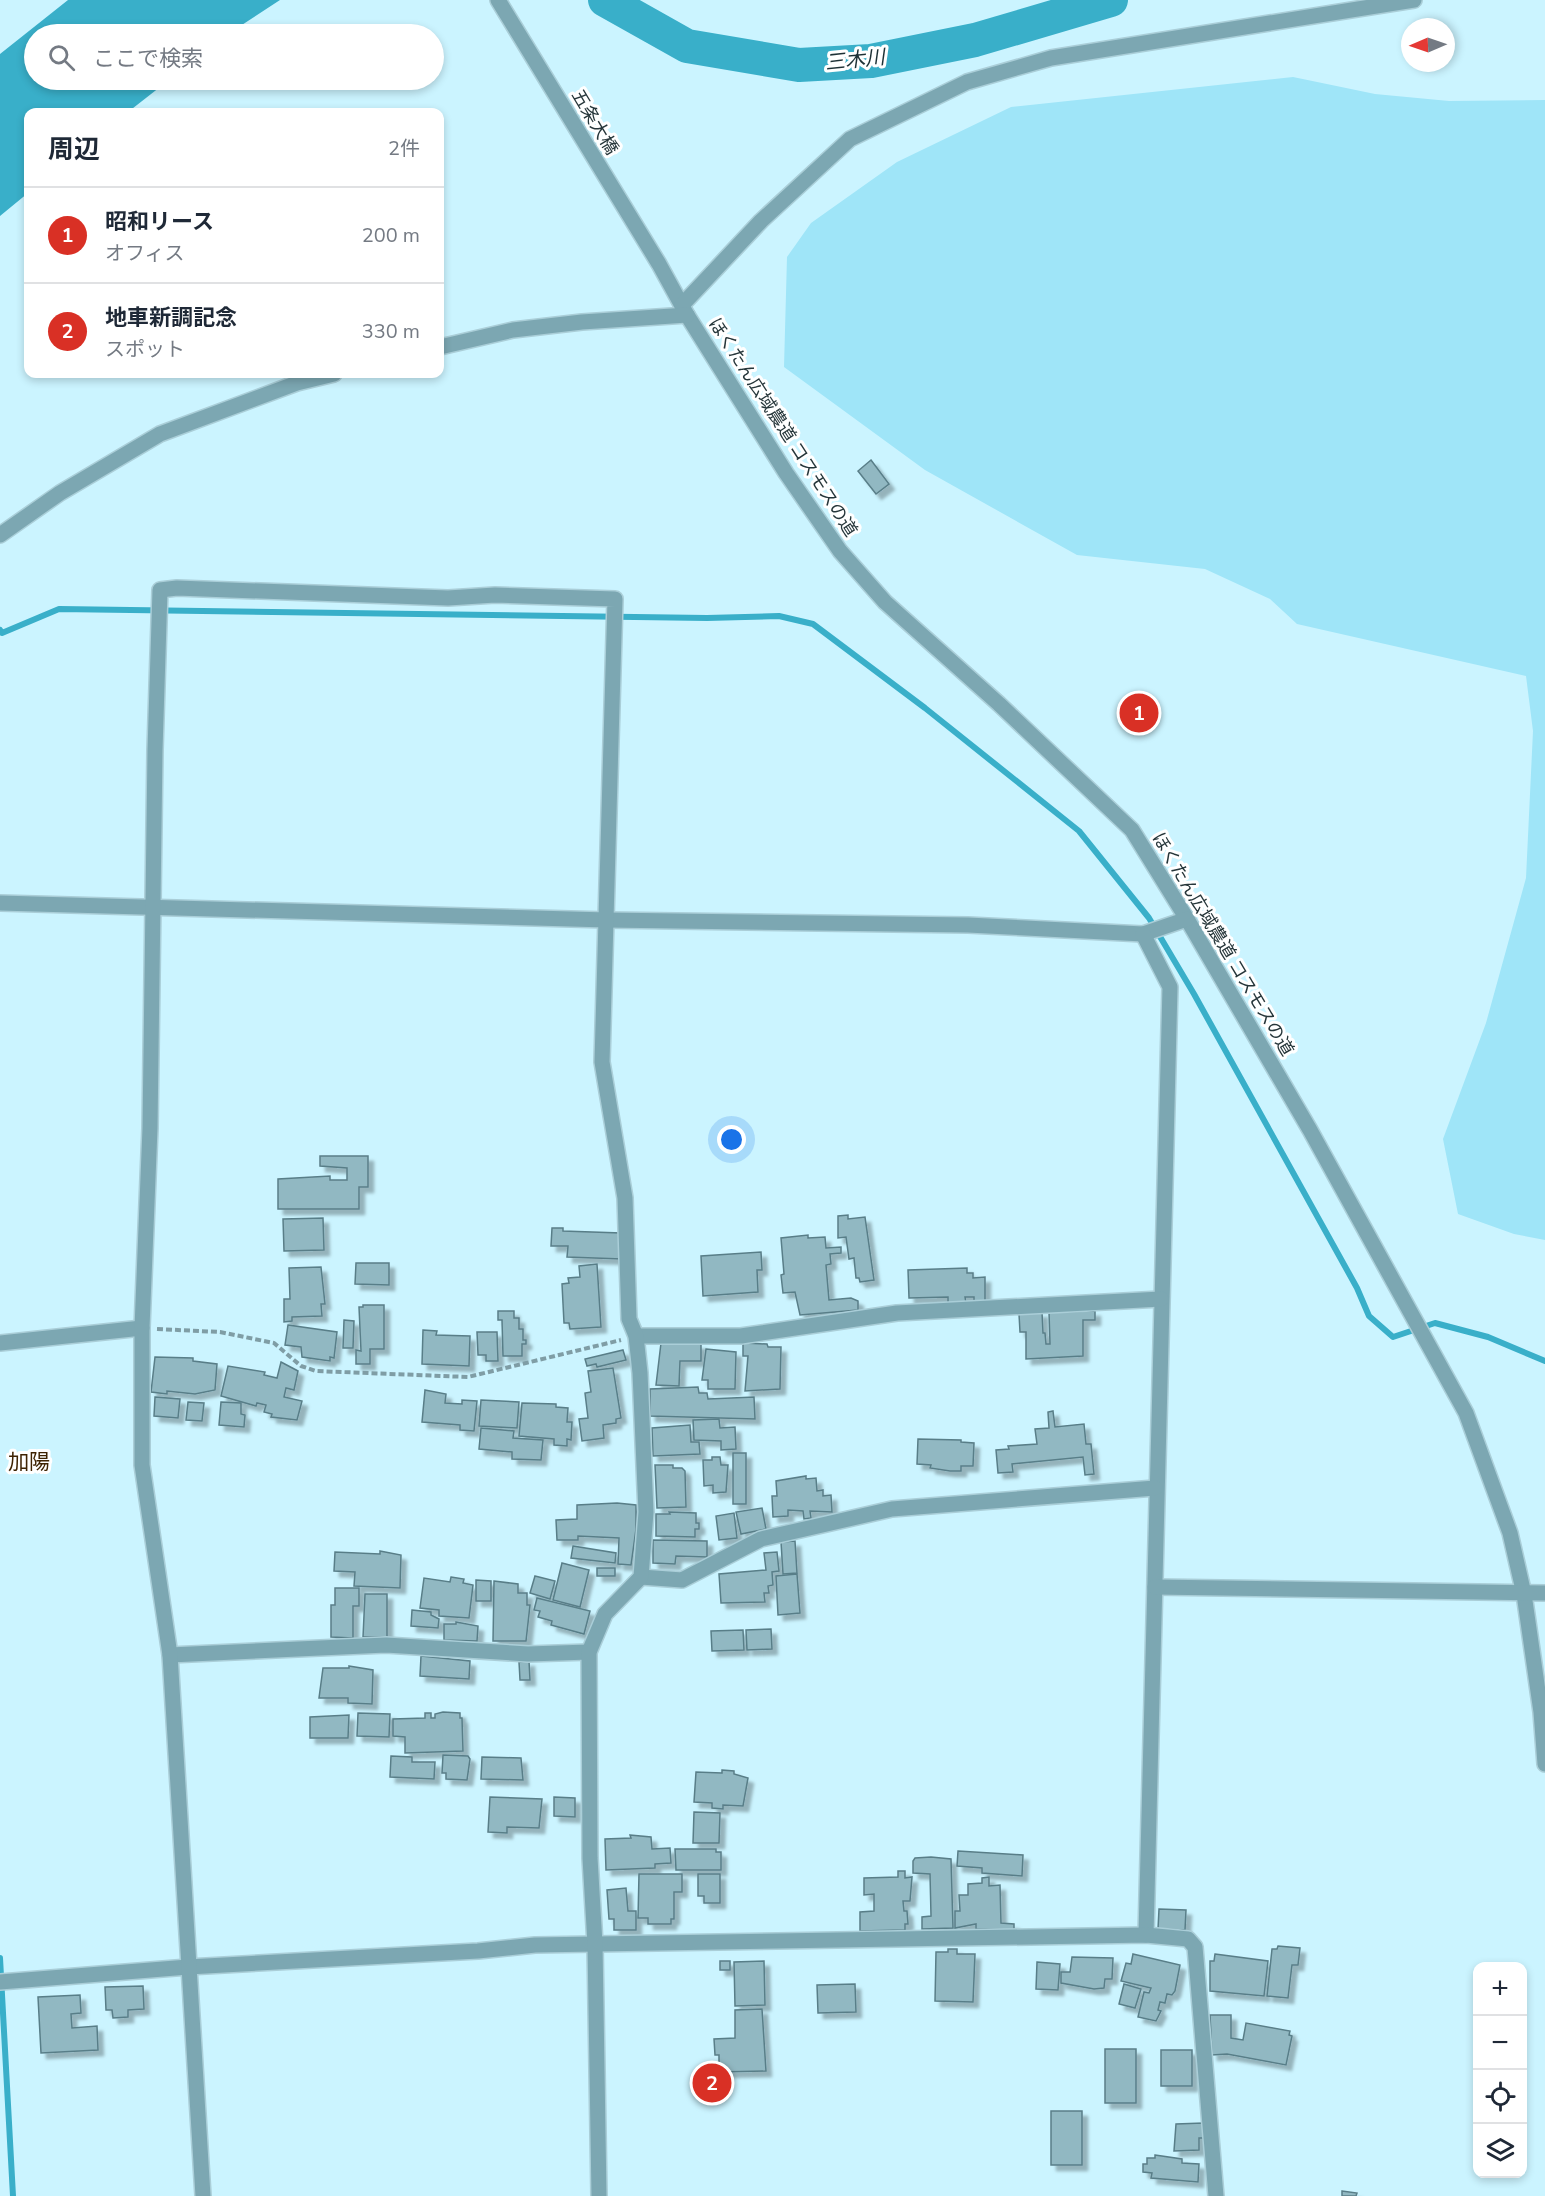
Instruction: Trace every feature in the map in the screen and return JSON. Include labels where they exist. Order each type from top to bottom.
[{"type":"street","name":"五条大橋","points":[[498,0],[659,264]]},
{"type":"street","points":[[444,347],[513,330],[685,310],[761,221],[850,139],[967,82],[1051,58],[1414,0]]},
{"type":"street","name":"ほくたん広域農道 コスモスの道","points":[[659,264],[786,473],[840,551],[885,602],[999,704],[1132,830],[1187,919],[1310,1130],[1466,1413],[1510,1533],[1524,1594],[1541,1712],[1545,1764]]},
{"type":"street","points":[[0,536],[60,493],[160,434],[297,383],[318,378]]},
{"type":"street","points":[[203,2196],[170,1655],[142,1465],[142,1328],[150,1128],[152,906],[160,590],[177,588],[448,598],[495,595],[615,598],[602,1062],[625,1198],[629,1319],[636,1336],[646,1512],[641,1577],[605,1614],[589,1652],[590,1858],[599,2196]]},
{"type":"street","points":[[0,903],[607,920],[956,925],[1143,934],[1187,919]]},
{"type":"street","points":[[1143,934],[1170,987],[1155,1488],[1155,1587],[1146,1935]]},
{"type":"street","points":[[636,1336],[741,1336],[897,1313],[1161,1299]]},
{"type":"street","points":[[0,1343],[142,1328]]},
{"type":"street","points":[[641,1577],[682,1580],[761,1539],[892,1509],[1155,1488]]},
{"type":"street","points":[[1155,1587],[1545,1593]]},
{"type":"street","points":[[170,1655],[386,1645],[528,1654],[589,1652]]},
{"type":"street","points":[[0,1982],[188,1967],[477,1952],[535,1945],[1146,1935],[1188,1939],[1195,1947],[1216,2196]]},
{"type":"path","points":[[142,1328],[220,1332],[274,1343],[301,1366],[316,1371],[468,1377],[636,1336]]},
{"type":"shaded area","points":[[68,0],[280,0],[243,24],[38,24]]},
{"type":"shaded area","points":[[24,35],[24,90],[156,90],[133,108],[24,108],[24,196],[0,216],[0,54]]},
{"type":"shaded area","points":[[1293,77],[1375,94],[1449,101],[1545,100],[1545,1240],[1514,1234],[1458,1214],[1443,1139],[1486,1023],[1526,878],[1533,731],[1526,676],[1297,624],[1270,599],[1205,569],[1077,555],[925,470],[784,367],[787,257],[811,223],[897,162],[1011,107]]},
{"type":"building","points":[[871,460],[889,484],[876,494],[858,471]]},
{"type":"building","points":[[320,1156],[368,1156],[368,1187],[359,1187],[359,1209],[278,1209],[278,1179],[330,1176],[330,1180],[347,1180],[347,1168],[320,1166]]},
{"type":"building","points":[[848,1215],[848,1219],[865,1217],[874,1280],[860,1282],[859,1278],[856,1278],[854,1258],[849,1259],[846,1237],[838,1238],[838,1216]]},
{"type":"building","points":[[323,1218],[324,1250],[284,1251],[283,1219]]},
{"type":"building","points":[[552,1228],[563,1228],[563,1231],[621,1233],[622,1259],[567,1257],[568,1246],[551,1246]]},
{"type":"building","points":[[808,1235],[808,1238],[825,1237],[826,1248],[841,1247],[841,1253],[830,1254],[831,1264],[826,1265],[829,1300],[851,1298],[858,1301],[858,1310],[800,1315],[795,1292],[783,1293],[781,1238]]},
{"type":"building","points":[[761,1252],[762,1270],[757,1270],[758,1292],[703,1296],[701,1256]]},
{"type":"building","points":[[356,1263],[389,1263],[389,1285],[355,1284]]},
{"type":"building","points":[[597,1264],[601,1327],[570,1329],[569,1323],[564,1323],[562,1284],[569,1283],[568,1278],[580,1277],[579,1266]]},
{"type":"building","points":[[321,1267],[325,1304],[321,1304],[322,1316],[292,1317],[292,1321],[284,1322],[284,1299],[290,1299],[289,1268]]},
{"type":"building","points":[[967,1268],[967,1273],[973,1273],[973,1278],[985,1277],[985,1303],[974,1303],[974,1297],[965,1297],[966,1303],[948,1303],[948,1297],[909,1298],[908,1270]]},
{"type":"building","points":[[384,1305],[384,1349],[370,1349],[370,1364],[356,1364],[356,1350],[361,1351],[359,1307]]},
{"type":"building","points":[[498,1311],[514,1311],[514,1318],[519,1318],[519,1329],[523,1329],[523,1340],[526,1340],[526,1344],[522,1344],[522,1356],[503,1356],[502,1320],[498,1320]]},
{"type":"building","points":[[1095,1311],[1095,1320],[1083,1320],[1083,1356],[1026,1359],[1026,1332],[1020,1332],[1019,1314],[1042,1312],[1043,1333],[1045,1333],[1046,1344],[1050,1344],[1049,1312]]},
{"type":"building","points":[[344,1320],[354,1321],[353,1348],[343,1348]]},
{"type":"building","points":[[288,1325],[337,1332],[334,1358],[330,1357],[330,1361],[302,1357],[301,1347],[285,1345]]},
{"type":"building","points":[[423,1330],[437,1331],[436,1335],[470,1336],[469,1366],[422,1364]]},
{"type":"building","points":[[477,1332],[497,1332],[498,1361],[486,1361],[486,1355],[478,1355]]},
{"type":"building","points":[[661,1343],[701,1344],[701,1361],[680,1361],[679,1386],[656,1385]]},
{"type":"building","points":[[743,1343],[781,1347],[780,1389],[745,1391],[748,1356],[743,1356]]},
{"type":"building","points":[[706,1349],[736,1352],[735,1389],[708,1389],[708,1380],[702,1380]]},
{"type":"building","points":[[623,1350],[626,1360],[597,1367],[596,1364],[587,1366],[585,1359]]},
{"type":"building","points":[[155,1357],[193,1358],[193,1361],[217,1364],[215,1390],[195,1394],[151,1392]]},
{"type":"building","points":[[281,1362],[298,1371],[294,1390],[286,1388],[284,1397],[302,1401],[297,1420],[271,1417],[272,1414],[264,1412],[266,1405],[257,1403],[256,1406],[221,1396],[228,1366],[265,1372],[264,1375],[277,1378]]},
{"type":"building","points":[[613,1368],[621,1418],[616,1419],[616,1423],[603,1425],[604,1438],[582,1441],[579,1419],[588,1418],[585,1393],[591,1392],[588,1371]]},
{"type":"building","points":[[698,1387],[699,1393],[707,1393],[708,1399],[754,1397],[755,1419],[650,1416],[650,1389]]},
{"type":"building","points":[[425,1390],[446,1394],[445,1403],[462,1404],[462,1400],[477,1401],[474,1431],[460,1430],[460,1425],[422,1422]]},
{"type":"building","points":[[155,1397],[180,1399],[178,1418],[154,1416]]},
{"type":"building","points":[[481,1400],[519,1402],[517,1428],[479,1426]]},
{"type":"building","points":[[188,1402],[204,1403],[202,1421],[186,1420]]},
{"type":"building","points":[[221,1402],[241,1403],[241,1414],[245,1415],[244,1427],[219,1425]]},
{"type":"building","points":[[522,1403],[556,1404],[556,1407],[568,1408],[567,1422],[572,1422],[571,1440],[567,1439],[567,1446],[554,1445],[554,1439],[519,1436]]},
{"type":"building","points":[[1053,1411],[1055,1427],[1084,1424],[1086,1444],[1091,1444],[1094,1474],[1085,1475],[1083,1457],[1012,1464],[1013,1472],[998,1473],[996,1450],[1009,1449],[1008,1446],[1037,1444],[1035,1429],[1049,1428],[1048,1412]]},
{"type":"building","points":[[719,1419],[720,1428],[735,1427],[736,1449],[721,1450],[721,1441],[694,1440],[693,1420]]},
{"type":"building","points":[[690,1425],[691,1442],[699,1442],[700,1454],[653,1456],[652,1428]]},
{"type":"building","points":[[481,1428],[514,1431],[513,1438],[543,1440],[541,1460],[512,1459],[512,1452],[479,1449]]},
{"type":"building","points":[[918,1439],[961,1440],[961,1442],[974,1443],[973,1466],[961,1466],[961,1471],[950,1471],[930,1468],[931,1465],[917,1464]]},
{"type":"building","points":[[733,1453],[746,1453],[746,1504],[733,1504]]},
{"type":"building","points":[[712,1457],[720,1457],[721,1465],[728,1465],[726,1492],[713,1493],[713,1485],[704,1486],[703,1460],[712,1460]]},
{"type":"building","points":[[655,1465],[673,1465],[673,1468],[682,1468],[685,1471],[686,1507],[657,1508]]},
{"type":"building","points":[[806,1476],[806,1479],[816,1478],[817,1491],[823,1490],[823,1496],[831,1495],[832,1512],[810,1511],[811,1518],[804,1519],[803,1511],[788,1510],[788,1516],[773,1517],[772,1496],[777,1496],[776,1481]]},
{"type":"building","points":[[617,1503],[636,1505],[636,1529],[631,1565],[618,1564],[619,1538],[578,1536],[578,1540],[557,1540],[556,1520],[577,1519],[577,1505]]},
{"type":"building","points":[[762,1508],[766,1529],[741,1534],[736,1512]]},
{"type":"building","points":[[669,1512],[696,1513],[696,1523],[699,1523],[699,1529],[695,1529],[695,1537],[656,1536],[656,1514],[670,1514]]},
{"type":"building","points":[[734,1513],[737,1538],[719,1540],[716,1516]]},
{"type":"building","points":[[653,1540],[707,1541],[707,1557],[676,1556],[675,1564],[653,1563]]},
{"type":"building","points":[[795,1541],[797,1573],[783,1574],[781,1542]]},
{"type":"building","points":[[573,1546],[616,1553],[615,1563],[571,1558]]},
{"type":"building","points":[[380,1551],[401,1555],[400,1588],[354,1586],[355,1572],[334,1571],[335,1552],[380,1554]]},
{"type":"building","points":[[777,1552],[779,1571],[772,1572],[773,1585],[768,1586],[769,1593],[764,1593],[765,1602],[721,1603],[719,1574],[766,1570],[764,1553]]},
{"type":"building","points":[[562,1563],[589,1570],[580,1607],[553,1600]]},
{"type":"building","points":[[597,1568],[615,1568],[615,1576],[597,1576]]},
{"type":"building","points":[[797,1574],[800,1613],[778,1615],[776,1576]]},
{"type":"building","points":[[535,1576],[555,1581],[550,1599],[530,1593]]},
{"type":"building","points":[[451,1577],[464,1579],[463,1583],[473,1585],[469,1618],[439,1616],[439,1610],[420,1608],[424,1578],[450,1582]]},
{"type":"building","points":[[476,1580],[491,1581],[491,1601],[476,1601]]},
{"type":"building","points":[[494,1581],[518,1584],[518,1593],[527,1593],[527,1605],[530,1605],[526,1641],[493,1641]]},
{"type":"building","points":[[335,1588],[359,1588],[359,1606],[353,1606],[353,1638],[331,1637],[331,1605],[335,1605]]},
{"type":"building","points":[[365,1594],[387,1594],[387,1637],[363,1637]]},
{"type":"building","points":[[537,1598],[590,1611],[584,1634],[551,1625],[552,1621],[538,1617],[540,1611],[534,1610]]},
{"type":"building","points":[[412,1610],[431,1612],[431,1615],[439,1619],[438,1628],[411,1626]]},
{"type":"building","points":[[456,1622],[478,1626],[477,1641],[444,1640],[444,1624],[456,1624]]},
{"type":"building","points":[[771,1629],[772,1649],[747,1650],[746,1630]]},
{"type":"building","points":[[743,1630],[744,1650],[712,1651],[711,1631]]},
{"type":"building","points":[[421,1656],[470,1661],[469,1679],[420,1676]]},
{"type":"building","points":[[529,1661],[530,1680],[520,1680],[519,1662]]},
{"type":"building","points":[[349,1666],[373,1670],[372,1704],[348,1703],[348,1698],[319,1698],[323,1668],[349,1668]]},
{"type":"building","points":[[358,1713],[390,1714],[389,1737],[357,1736]]},
{"type":"building","points":[[425,1713],[431,1713],[431,1718],[435,1718],[435,1714],[460,1713],[463,1751],[405,1753],[405,1737],[393,1736],[393,1719],[425,1718]]},
{"type":"building","points":[[349,1715],[348,1738],[310,1738],[310,1717]]},
{"type":"building","points":[[443,1755],[468,1756],[470,1759],[467,1780],[446,1779],[446,1773],[442,1773]]},
{"type":"building","points":[[391,1756],[412,1757],[412,1762],[435,1762],[434,1779],[390,1777]]},
{"type":"building","points":[[482,1757],[521,1758],[523,1780],[481,1779]]},
{"type":"building","points":[[722,1770],[734,1771],[734,1774],[748,1778],[743,1806],[723,1805],[723,1809],[712,1808],[712,1803],[694,1802],[696,1772],[722,1773]]},
{"type":"building","points":[[490,1797],[542,1799],[539,1828],[507,1827],[507,1833],[488,1832]]},
{"type":"building","points":[[554,1797],[575,1798],[575,1817],[554,1816]]},
{"type":"building","points":[[694,1812],[720,1813],[719,1843],[693,1843]]},
{"type":"building","points":[[630,1835],[651,1837],[652,1849],[670,1848],[671,1863],[655,1864],[655,1868],[606,1870],[605,1839],[631,1838]]},
{"type":"building","points":[[675,1849],[716,1849],[716,1852],[721,1852],[721,1870],[676,1870]]},
{"type":"building","points":[[958,1851],[1023,1855],[1022,1876],[982,1873],[982,1868],[957,1866]]},
{"type":"building","points":[[915,1858],[951,1859],[953,1928],[922,1929],[922,1917],[931,1916],[930,1874],[913,1873],[913,1861]]},
{"type":"building","points":[[898,1871],[905,1871],[905,1878],[912,1877],[910,1901],[903,1901],[908,1924],[905,1924],[905,1930],[860,1931],[860,1912],[874,1911],[874,1894],[864,1895],[864,1878],[898,1877]]},
{"type":"building","points":[[639,1874],[682,1874],[682,1892],[674,1892],[674,1919],[671,1919],[671,1924],[648,1924],[648,1918],[638,1918]]},
{"type":"building","points":[[698,1874],[720,1874],[720,1903],[704,1903],[704,1896],[698,1896]]},
{"type":"building","points":[[989,1877],[989,1886],[1000,1885],[1001,1923],[1014,1924],[1014,1930],[976,1929],[976,1924],[955,1928],[955,1911],[960,1911],[959,1895],[968,1895],[968,1884],[982,1883],[982,1878]]},
{"type":"building","points":[[626,1888],[628,1911],[636,1911],[636,1930],[614,1930],[614,1919],[609,1919],[607,1890]]},
{"type":"building","points":[[1159,1909],[1186,1910],[1185,1930],[1158,1929]]},
{"type":"building","points":[[1278,1946],[1300,1948],[1298,1965],[1292,1965],[1288,1998],[1267,1996],[1272,1949],[1277,1949]]},
{"type":"building","points":[[948,1949],[957,1949],[957,1954],[975,1954],[973,2002],[935,2001],[936,1952],[948,1952]]},
{"type":"building","points":[[1133,1954],[1180,1965],[1175,1991],[1172,1995],[1167,1994],[1165,2003],[1160,2002],[1158,2010],[1161,2011],[1156,2021],[1138,2017],[1144,1992],[1149,1993],[1151,1988],[1121,1981],[1126,1963],[1131,1964]]},
{"type":"building","points":[[1215,1954],[1268,1961],[1264,1996],[1210,1991],[1210,1961],[1214,1961]]},
{"type":"building","points":[[1072,1957],[1113,1958],[1112,1979],[1105,1979],[1104,1988],[1094,1989],[1061,1983],[1061,1972],[1070,1972]]},
{"type":"building","points":[[720,1961],[730,1961],[730,1970],[720,1970]]},
{"type":"building","points":[[764,1961],[765,2005],[735,2006],[734,1962]]},
{"type":"building","points":[[1037,1962],[1060,1964],[1058,1990],[1036,1989]]},
{"type":"building","points":[[855,1984],[856,2012],[818,2013],[817,1985]]},
{"type":"building","points":[[1124,1984],[1141,1989],[1135,2008],[1119,2004]]},
{"type":"building","points":[[143,1986],[144,2009],[128,2010],[128,2017],[113,2018],[112,2010],[106,2010],[105,1987]]},
{"type":"building","points":[[80,1995],[81,2013],[71,2014],[72,2028],[97,2026],[98,2050],[41,2053],[38,1997]]},
{"type":"building","points":[[762,2009],[766,2071],[719,2072],[719,2055],[715,2055],[714,2039],[735,2038],[735,2010]]},
{"type":"building","points":[[1210,2015],[1231,2015],[1231,2038],[1243,2040],[1246,2023],[1290,2031],[1289,2035],[1292,2036],[1286,2065],[1227,2054],[1212,2055]]},
{"type":"building","points":[[1105,2049],[1136,2049],[1136,2103],[1105,2103]]},
{"type":"building","points":[[1161,2050],[1192,2050],[1192,2086],[1161,2086]]},
{"type":"building","points":[[1051,2111],[1082,2111],[1082,2165],[1051,2165]]},
{"type":"building","points":[[1203,2123],[1203,2138],[1199,2138],[1199,2150],[1174,2151],[1176,2124]]},
{"type":"building","points":[[1155,2155],[1182,2159],[1182,2163],[1199,2164],[1198,2182],[1151,2178],[1152,2173],[1143,2172],[1143,2164],[1147,2164],[1147,2158],[1155,2158]]},
{"type":"building","points":[[1342,2191],[1357,2193],[1356,2196],[1342,2196]]},
{"type":"waterway","name":"三木川","points":[[605,0],[687,46],[799,65],[871,61],[975,40],[1111,0]]},
{"type":"waterway","points":[[0,630],[2,633],[59,609],[707,618],[779,616],[813,624],[925,708],[1079,831],[1149,918],[1194,994],[1357,1288],[1369,1316],[1393,1337],[1435,1323],[1488,1337],[1545,1361]]},
{"type":"waterway","points":[[0,1958],[13,2196]]},
{"type":"place","name":"昭和リース","points":[[1139,713]]},
{"type":"place","name":"地車新調記念","points":[[712,2083]]},
{"type":"district","name":"加陽","points":[[29,1462]]}]
